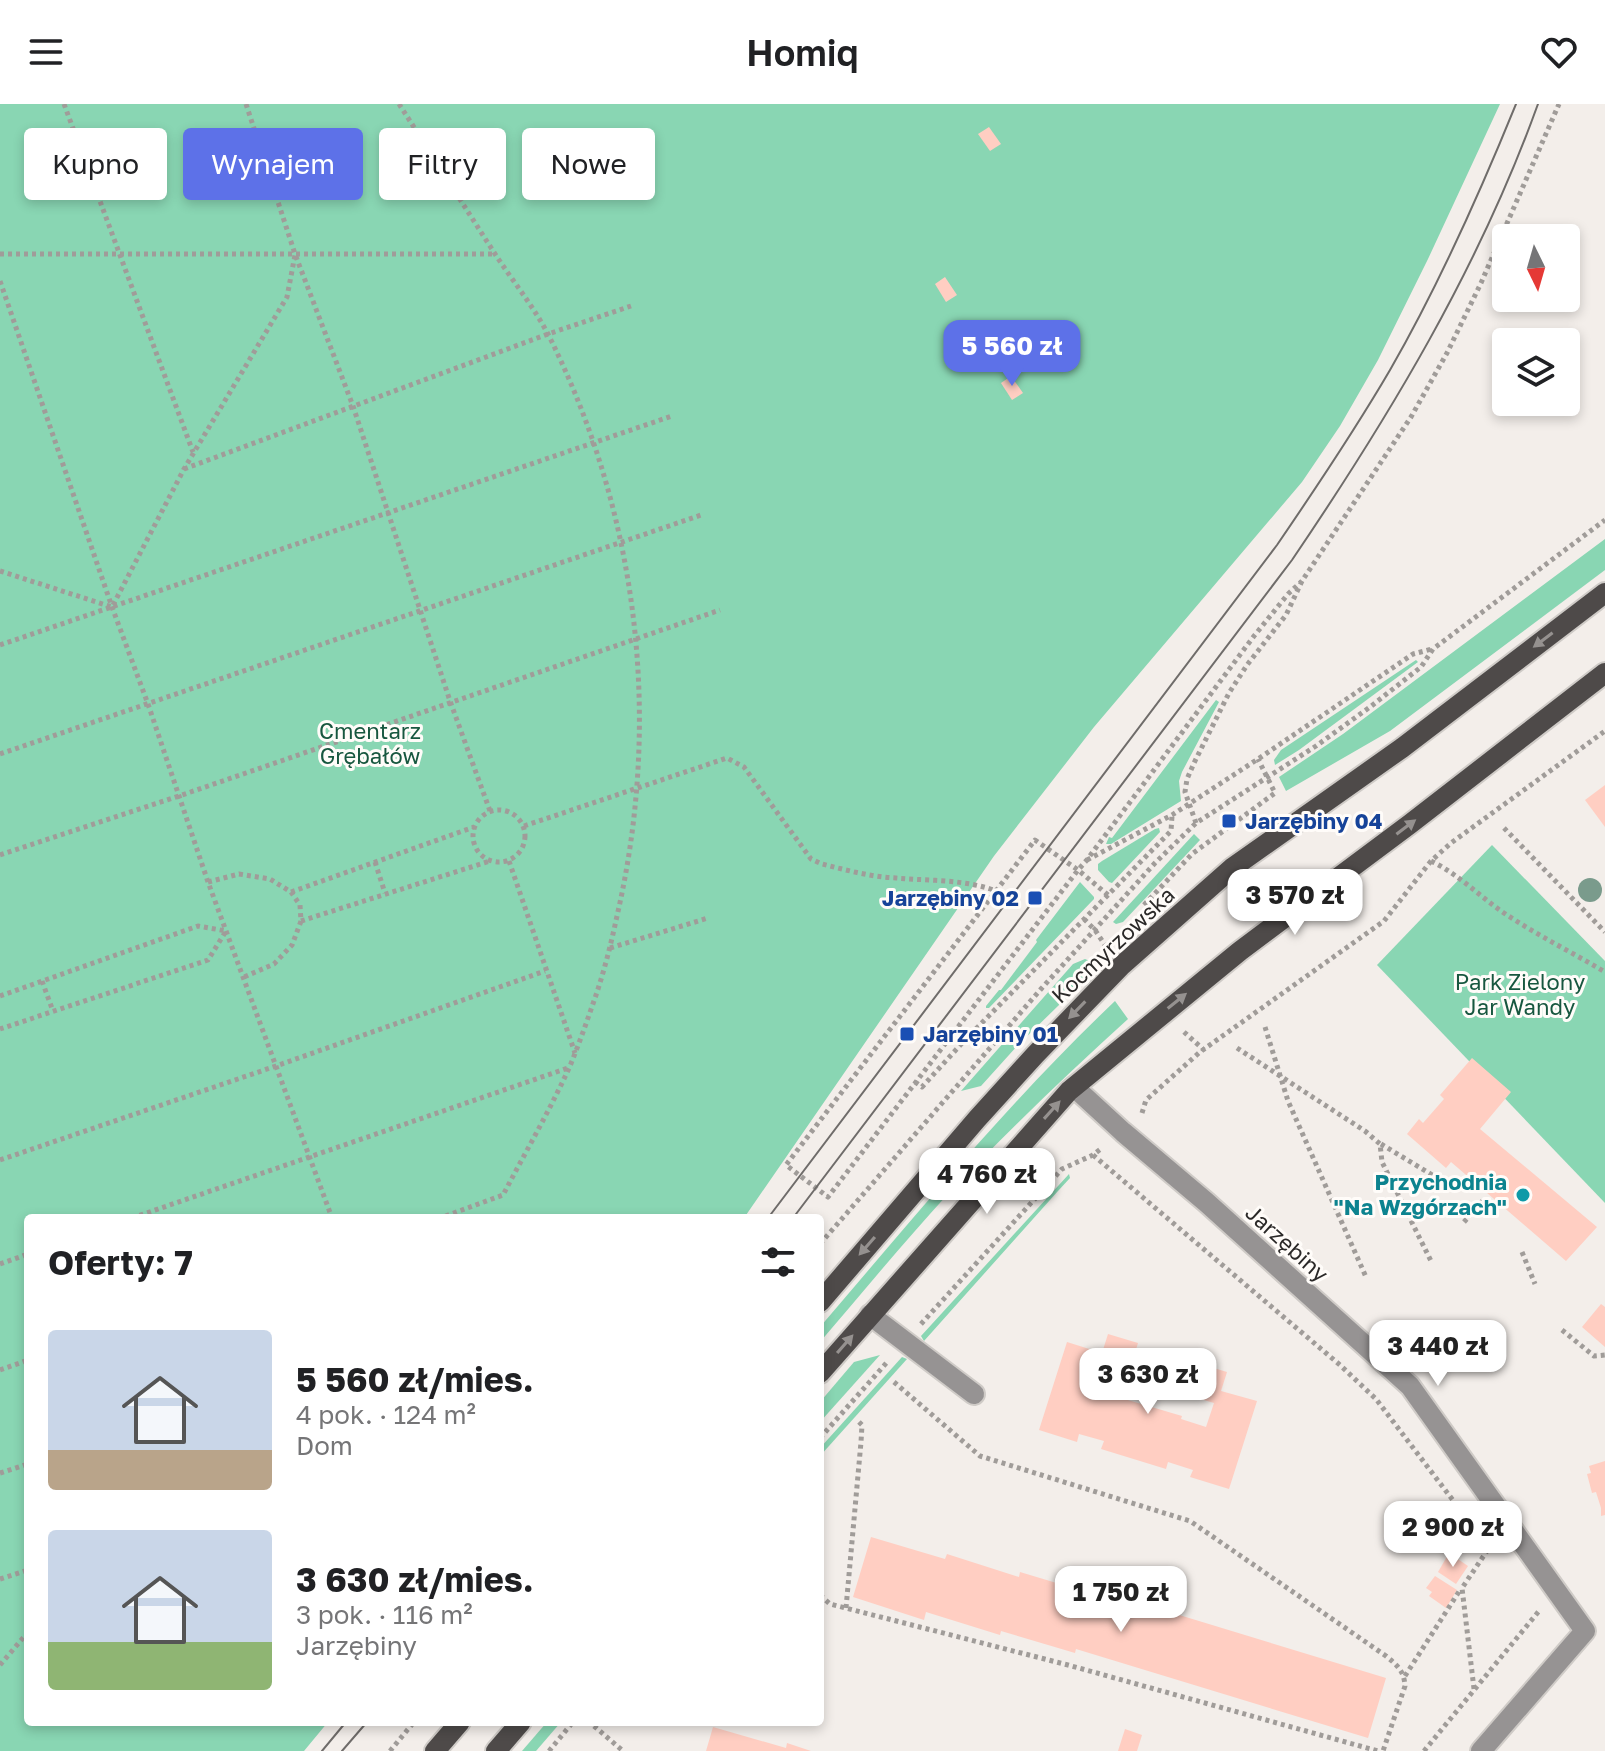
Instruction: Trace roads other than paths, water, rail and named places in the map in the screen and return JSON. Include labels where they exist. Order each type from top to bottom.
[{"type":"main road","name":"Kocmyrzowska","points":[[824,1297],[977,1119],[1121,966],[1232,868],[1402,748],[1605,593]]},
{"type":"main road","points":[[824,1368],[1074,1087],[1240,951],[1605,673]]},
{"type":"main road","points":[[435,1751],[457,1726]]},
{"type":"main road","points":[[496,1751],[518,1726]]},
{"type":"street","name":"Jarzębiny","points":[[1074,1087],[1410,1386],[1585,1631]]},
{"type":"street","points":[[870,1315],[974,1394]]},
{"type":"street","points":[[1481,1751],[1585,1631],[1605,1623]]},
{"type":"tram line","points":[[771,1214],[1277,545],[1306,502],[1408,338],[1473,206],[1516,104]]},
{"type":"tram line","points":[[796,1214],[1292,560],[1397,396],[1460,283],[1538,104]]},
{"type":"tram line","points":[[322,1751],[343,1726]]},
{"type":"tram line","points":[[342,1751],[364,1726]]},
{"type":"place","name":"Jarzębiny 04","points":[[1229,821]]},
{"type":"place","name":"Jarzębiny 02","points":[[1035,898]]},
{"type":"place","name":"Jarzębiny 01","points":[[907,1034]]},
{"type":"place","name":"Przychodnia \"Na Wzgórzach\"","points":[[1523,1195]]},
{"type":"park label","name":"Cmentarz Grębałów","points":[[370,744]]},
{"type":"park label","name":"Park Zielony Jar Wandy","points":[[1520,994]]}]
